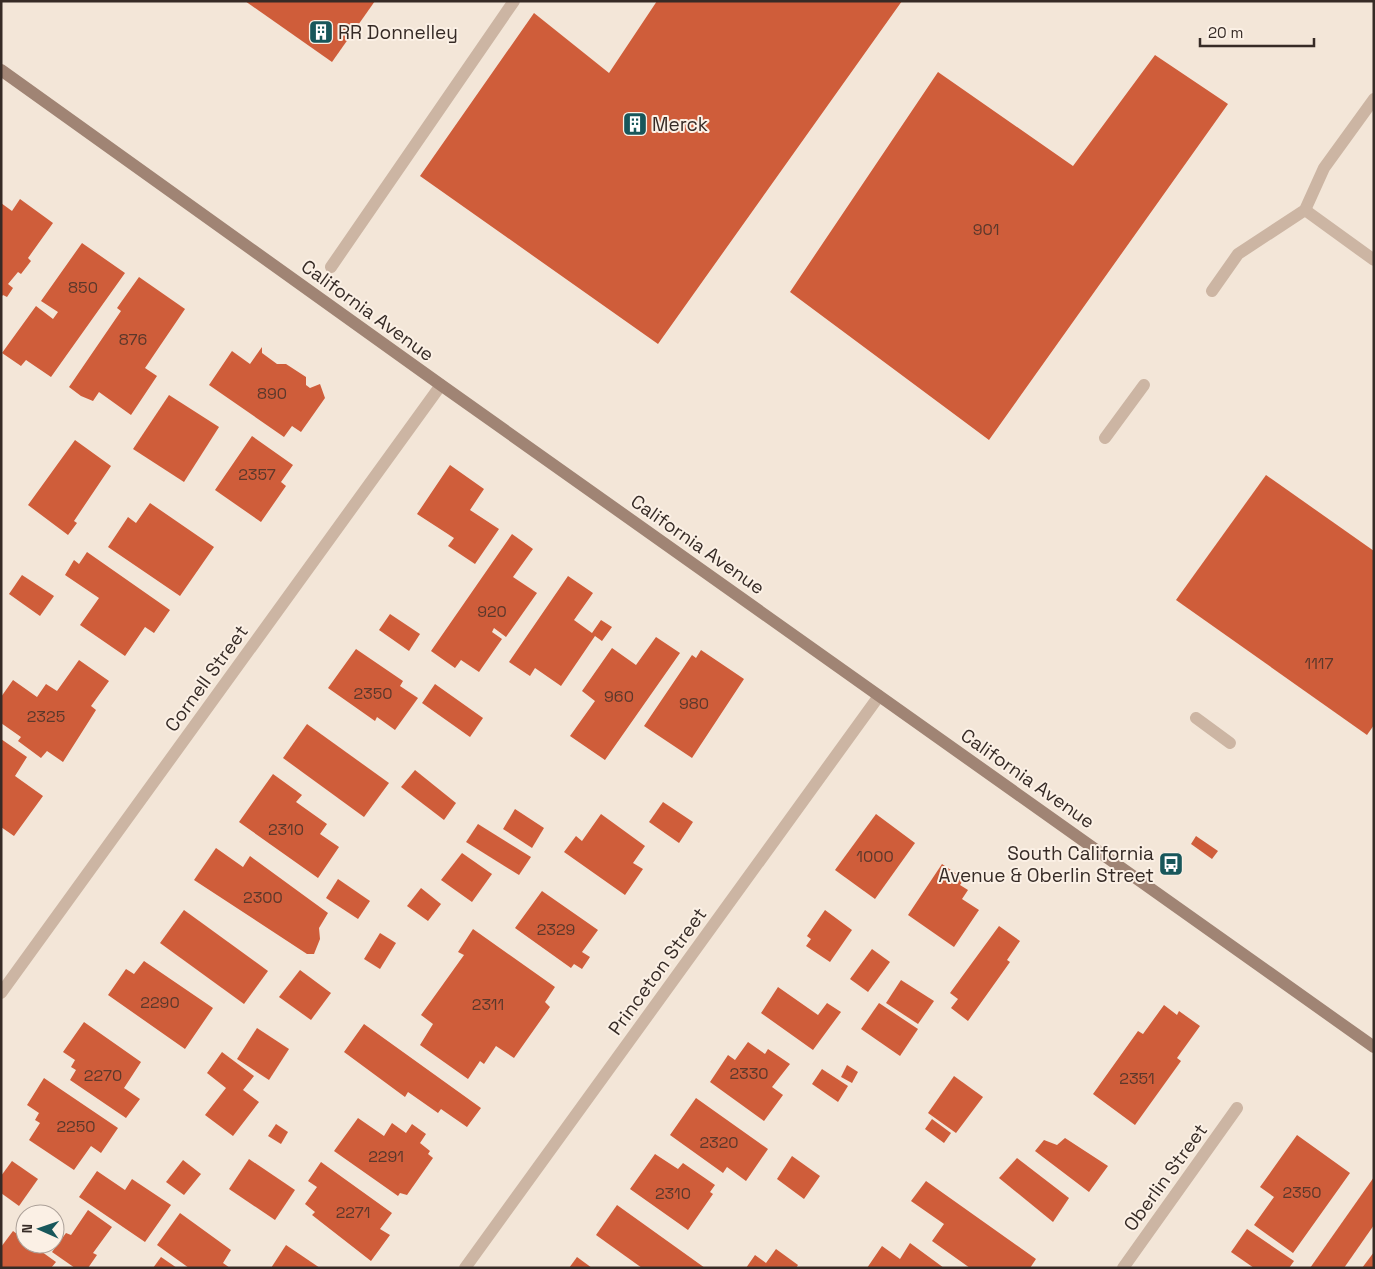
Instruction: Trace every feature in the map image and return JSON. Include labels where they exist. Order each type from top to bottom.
[{"type":"street","points":[[331,266],[514,1]]},
{"type":"street","name":"California Avenue","points":[[2,71],[1374,1047]]},
{"type":"street","points":[[1212,291],[1238,254],[1305,210],[1324,168],[1374,99]]},
{"type":"street","points":[[1305,210],[1374,260]]},
{"type":"street","name":"Cornell Street","points":[[1,993],[441,385]]},
{"type":"street","points":[[1105,438],[1144,386]]},
{"type":"street","name":"Princeton Street","points":[[465,1268],[880,696]]},
{"type":"street","points":[[1196,718],[1230,743]]},
{"type":"street","name":"Oberlin Street","points":[[1123,1268],[1237,1108]]},
{"type":"building","name":"RR Donnelley","points":[[245,1],[375,1],[332,62]]},
{"type":"building","name":"Merck","points":[[657,1],[902,1],[658,344],[420,176],[534,13],[609,73]]},
{"type":"building","points":[[1155,55],[1228,104],[989,440],[790,292],[938,72],[1073,166]]},
{"type":"building","points":[[20,199],[53,223],[28,258],[31,261],[21,274],[18,272],[8,284],[13,288],[7,297],[3,295],[1,297],[1,203],[12,211]]},
{"type":"building","points":[[82,243],[125,273],[51,377],[26,360],[21,366],[2,353],[36,306],[53,319],[58,312],[41,301]]},
{"type":"building","points":[[139,277],[185,309],[145,368],[157,376],[131,415],[99,392],[93,401],[81,396],[69,387],[121,311],[117,308]]},
{"type":"building","points":[[262,347],[262,353],[277,364],[286,364],[306,377],[306,385],[310,388],[320,384],[325,398],[301,432],[292,426],[284,437],[209,385],[232,351],[250,364]]},
{"type":"building","points":[[169,395],[219,427],[184,482],[133,449]]},
{"type":"building","points":[[252,436],[293,465],[281,482],[286,486],[261,522],[215,490]]},
{"type":"building","points":[[75,440],[111,466],[74,521],[77,523],[68,535],[28,505]]},
{"type":"building","points":[[450,465],[484,489],[470,510],[499,529],[475,564],[448,546],[454,538],[417,514]]},
{"type":"building","points":[[1266,475],[1374,551],[1374,725],[1367,735],[1176,600]]},
{"type":"building","points":[[150,503],[214,547],[180,596],[108,547],[128,517],[136,523]]},
{"type":"building","points":[[512,534],[533,549],[513,577],[537,593],[506,637],[494,628],[492,632],[502,639],[479,672],[461,660],[455,668],[431,651]]},
{"type":"building","points":[[87,552],[170,610],[154,633],[145,627],[125,656],[80,625],[99,598],[65,575],[74,560],[79,564]]},
{"type":"building","points":[[22,575],[54,596],[40,616],[9,594]]},
{"type":"building","points":[[568,576],[593,593],[574,620],[592,633],[601,620],[612,627],[602,641],[595,636],[561,686],[535,668],[530,676],[509,662]]},
{"type":"building","points":[[390,614],[420,634],[409,651],[379,630]]},
{"type":"building","points":[[656,637],[680,653],[605,760],[570,736],[595,701],[582,691],[612,648],[636,665]]},
{"type":"building","points":[[356,649],[403,681],[400,686],[418,698],[395,730],[377,717],[375,721],[328,688]]},
{"type":"building","points":[[701,650],[744,679],[692,758],[644,726],[692,655],[696,658]]},
{"type":"building","points":[[79,660],[109,681],[91,706],[96,710],[63,762],[47,751],[41,758],[18,741],[21,737],[1,723],[1,697],[13,680],[37,697],[46,684],[57,691]]},
{"type":"building","points":[[435,684],[483,718],[470,737],[422,703]]},
{"type":"building","points":[[307,724],[389,783],[364,817],[283,758]]},
{"type":"building","points":[[1,739],[27,757],[15,776],[43,796],[14,836],[1,827]]},
{"type":"building","points":[[415,770],[456,803],[444,820],[401,787]]},
{"type":"building","points":[[273,774],[302,795],[296,802],[327,824],[320,834],[339,847],[318,878],[239,822]]},
{"type":"building","points":[[663,802],[693,822],[679,843],[649,822]]},
{"type":"building","points":[[515,809],[544,828],[532,848],[503,829]]},
{"type":"building","points":[[601,814],[645,846],[633,863],[643,869],[625,895],[564,852],[576,836],[582,841]]},
{"type":"building","points":[[876,814],[915,843],[875,899],[835,870]]},
{"type":"building","points":[[478,824],[531,857],[519,875],[466,842]]},
{"type":"building","points":[[1196,836],[1218,851],[1212,859],[1191,844]]},
{"type":"building","points":[[216,848],[243,867],[250,856],[328,913],[319,928],[320,939],[314,954],[307,954],[194,880]]},
{"type":"building","points":[[462,853],[492,874],[472,902],[441,880]]},
{"type":"building","points":[[942,864],[964,879],[960,885],[968,890],[962,899],[979,910],[954,947],[908,915]]},
{"type":"building","points":[[338,879],[370,901],[358,919],[326,898]]},
{"type":"building","points":[[421,888],[441,904],[428,921],[407,906]]},
{"type":"building","points":[[542,891],[598,930],[582,952],[590,957],[582,969],[574,964],[571,968],[515,928]]},
{"type":"building","points":[[184,910],[268,971],[244,1004],[160,943]]},
{"type":"building","points":[[825,910],[852,930],[830,962],[806,946],[811,939],[807,936]]},
{"type":"building","points":[[999,926],[1020,941],[1007,960],[1010,962],[968,1021],[951,1008],[958,999],[950,993]]},
{"type":"building","points":[[473,929],[555,987],[545,1002],[550,1007],[514,1058],[496,1046],[484,1064],[480,1061],[468,1079],[420,1045],[433,1024],[421,1015],[464,955],[458,952]]},
{"type":"building","points":[[380,933],[396,943],[380,969],[364,959]]},
{"type":"building","points":[[872,949],[890,962],[868,992],[850,979]]},
{"type":"building","points":[[144,961],[213,1008],[185,1049],[108,995],[126,969],[134,974]]},
{"type":"building","points":[[300,970],[331,993],[311,1020],[279,997]]},
{"type":"building","points":[[901,980],[934,1001],[918,1024],[886,1003]]},
{"type":"building","points":[[778,987],[818,1015],[827,1003],[841,1012],[813,1050],[761,1013]]},
{"type":"building","points":[[879,1003],[918,1029],[900,1056],[861,1029]]},
{"type":"building","points":[[1164,1005],[1177,1015],[1179,1011],[1200,1026],[1177,1058],[1181,1061],[1135,1125],[1093,1094],[1138,1031],[1143,1034]]},
{"type":"building","points":[[84,1022],[141,1062],[124,1088],[140,1099],[126,1118],[70,1080],[76,1070],[71,1067],[75,1060],[63,1052]]},
{"type":"building","points":[[364,1024],[481,1108],[467,1127],[441,1109],[438,1113],[408,1092],[405,1097],[344,1052]]},
{"type":"building","points":[[257,1028],[289,1049],[269,1080],[237,1059]]},
{"type":"building","points":[[748,1042],[765,1054],[768,1049],[790,1064],[772,1087],[783,1095],[764,1121],[710,1082],[728,1055],[735,1060]]},
{"type":"building","points":[[222,1052],[254,1076],[243,1090],[259,1102],[233,1136],[205,1115],[226,1088],[207,1073]]},
{"type":"building","points":[[847,1065],[858,1072],[852,1083],[841,1077]]},
{"type":"building","points":[[822,1069],[848,1086],[838,1102],[812,1084]]},
{"type":"building","points":[[954,1076],[983,1097],[956,1133],[928,1113]]},
{"type":"building","points":[[44,1078],[118,1128],[101,1153],[91,1146],[74,1170],[29,1140],[40,1123],[35,1120],[39,1113],[27,1105]]},
{"type":"building","points":[[696,1098],[768,1149],[746,1181],[727,1167],[723,1173],[670,1135]]},
{"type":"building","points":[[358,1118],[384,1136],[392,1123],[406,1133],[412,1124],[426,1134],[420,1143],[430,1151],[428,1154],[433,1158],[407,1195],[400,1193],[398,1196],[334,1151]]},
{"type":"building","points":[[932,1119],[951,1133],[944,1143],[925,1129]]},
{"type":"building","points":[[276,1124],[288,1132],[281,1144],[268,1136]]},
{"type":"building","points":[[1297,1135],[1350,1173],[1293,1253],[1254,1225],[1274,1197],[1260,1187]]},
{"type":"building","points":[[1065,1138],[1108,1166],[1089,1192],[1035,1151],[1044,1140],[1057,1145]]},
{"type":"building","points":[[655,1154],[678,1169],[683,1163],[715,1185],[710,1192],[713,1194],[688,1230],[630,1189]]},
{"type":"building","points":[[792,1156],[820,1176],[804,1199],[777,1179]]},
{"type":"building","points":[[1017,1158],[1069,1198],[1053,1222],[999,1178]]},
{"type":"building","points":[[249,1159],[295,1190],[275,1220],[229,1189]]},
{"type":"building","points":[[183,1160],[201,1174],[184,1195],[166,1182]]},
{"type":"building","points":[[12,1161],[38,1179],[20,1204],[16,1204],[1,1193],[1,1176]]},
{"type":"building","points":[[321,1162],[392,1213],[380,1229],[390,1235],[371,1261],[312,1215],[315,1212],[305,1204],[317,1187],[308,1181]]},
{"type":"building","points":[[97,1171],[125,1190],[132,1179],[171,1205],[145,1242],[79,1197]]},
{"type":"building","points":[[1374,1177],[1374,1225],[1344,1268],[1310,1268]]},
{"type":"building","points":[[926,1181],[1036,1259],[1030,1268],[970,1268],[932,1241],[944,1224],[911,1201]]},
{"type":"building","points":[[617,1205],[705,1268],[642,1268],[596,1235]]},
{"type":"building","points":[[88,1210],[112,1227],[93,1253],[97,1255],[88,1268],[75,1268],[55,1254],[65,1254],[65,1234],[71,1235]]},
{"type":"building","points":[[180,1213],[231,1250],[223,1263],[230,1268],[189,1268],[157,1245]]},
{"type":"building","points":[[1247,1229],[1294,1261],[1289,1268],[1254,1268],[1231,1252]]},
{"type":"building","points":[[13,1231],[15,1232],[15,1254],[45,1254],[56,1262],[51,1268],[1,1268],[1,1247]]},
{"type":"building","points":[[910,1243],[944,1268],[867,1268],[882,1246],[900,1259]]},
{"type":"building","points":[[286,1245],[320,1268],[271,1268]]},
{"type":"building","points":[[776,1249],[798,1265],[796,1268],[746,1268],[755,1255],[766,1263]]},
{"type":"building","points":[[1374,1252],[1374,1268],[1362,1268]]},
{"type":"building","points":[[161,1257],[177,1268],[153,1268]]},
{"type":"building","points":[[577,1257],[592,1268],[569,1268]]},
{"type":"place","name":"RR Donnelley","points":[[321,32]]},
{"type":"place","name":"Merck","points":[[635,124]]},
{"type":"place","name":"South California Avenue & Oberlin Street","points":[[1171,864]]}]
